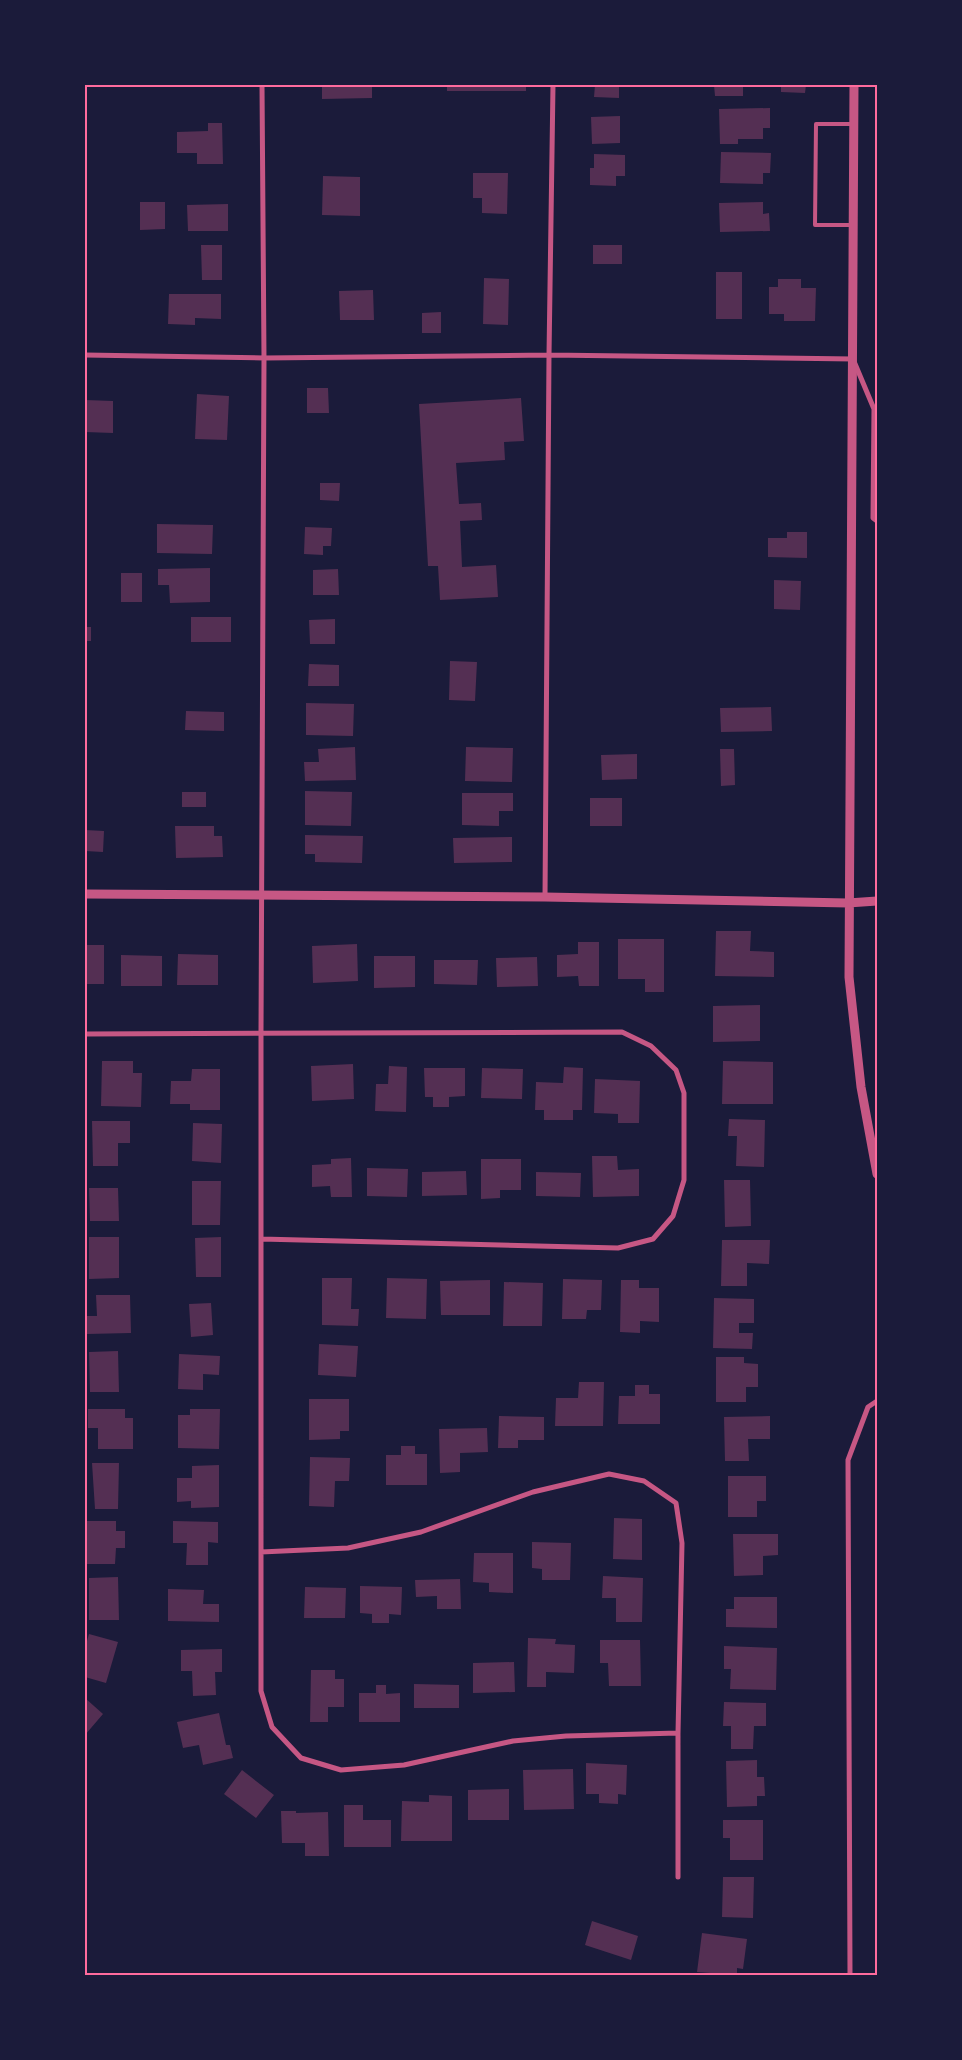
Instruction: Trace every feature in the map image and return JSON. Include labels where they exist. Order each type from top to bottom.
[{"type":"street","points":[[262,85],[264,358],[261,1691],[272,1727],[301,1758],[341,1770],[404,1765],[513,1741],[566,1736],[678,1733]]},
{"type":"street","points":[[545,897],[553,85]]},
{"type":"street","points":[[854,85],[849,977],[861,1087],[877,1174]]},
{"type":"street","points":[[85,355],[264,358],[549,355],[853,359]]},
{"type":"street","points":[[853,359],[874,409],[873,518],[877,521]]},
{"type":"street","points":[[85,894],[545,897],[848,903],[877,901]]},
{"type":"street","points":[[85,1034],[622,1032],[651,1046],[676,1070],[684,1093],[684,1180],[674,1216],[653,1239],[618,1248],[261,1239]]},
{"type":"street","points":[[850,1975],[848,1460],[868,1407],[877,1401]]},
{"type":"street","points":[[261,1552],[348,1548],[421,1532],[533,1492],[609,1474],[644,1481],[676,1503],[682,1543],[678,1733],[678,1877]]},
{"type":"lane","points":[[854,124],[816,124],[815,216],[815,225],[854,225]]},
{"type":"building","points":[[322,85],[372,85],[372,98],[322,99]]},
{"type":"building","points":[[447,85],[526,85],[526,91],[447,91]]},
{"type":"building","points":[[595,85],[619,85],[619,98],[594,97]]},
{"type":"building","points":[[714,85],[743,85],[743,96],[715,96]]},
{"type":"building","points":[[781,85],[806,85],[805,93],[781,92]]},
{"type":"building","points":[[770,108],[770,128],[763,128],[763,139],[738,139],[738,144],[720,144],[719,109]]},
{"type":"building","points":[[620,116],[620,143],[592,144],[591,117]]},
{"type":"building","points":[[208,123],[222,123],[223,164],[197,164],[197,153],[177,153],[177,132],[208,131]]},
{"type":"building","points":[[721,152],[771,153],[770,173],[763,173],[763,184],[720,183]]},
{"type":"building","points":[[594,154],[625,155],[625,176],[616,176],[616,186],[590,185],[590,168],[594,168]]},
{"type":"building","points":[[473,173],[508,173],[507,214],[482,213],[482,198],[473,198]]},
{"type":"building","points":[[323,176],[360,177],[360,216],[322,215]]},
{"type":"building","points":[[140,202],[165,202],[165,229],[140,230]]},
{"type":"building","points":[[763,202],[763,214],[769,213],[770,231],[720,232],[719,203]]},
{"type":"building","points":[[228,204],[228,231],[188,231],[187,205]]},
{"type":"building","points":[[201,245],[222,245],[222,280],[202,280]]},
{"type":"building","points":[[593,245],[622,245],[622,264],[593,264]]},
{"type":"building","points":[[716,272],[742,272],[742,319],[716,319]]},
{"type":"building","points":[[484,278],[509,279],[508,325],[483,324]]},
{"type":"building","points":[[778,279],[801,279],[801,288],[816,288],[815,321],[784,321],[784,314],[769,314],[769,287],[778,287]]},
{"type":"building","points":[[373,290],[374,320],[340,320],[339,291]]},
{"type":"building","points":[[169,294],[221,294],[221,319],[195,318],[195,325],[168,324]]},
{"type":"building","points":[[441,312],[441,333],[422,333],[422,313]]},
{"type":"building","points":[[307,388],[328,388],[329,413],[307,413]]},
{"type":"building","points":[[197,394],[229,396],[227,440],[195,439]]},
{"type":"building","points":[[521,398],[524,441],[504,442],[505,460],[456,463],[459,504],[481,503],[482,520],[460,521],[462,567],[496,565],[498,597],[440,600],[438,566],[428,566],[419,404]]},
{"type":"building","points":[[85,400],[113,401],[113,433],[85,432]]},
{"type":"building","points":[[320,483],[340,483],[339,501],[320,500]]},
{"type":"building","points":[[157,524],[213,525],[212,554],[157,553]]},
{"type":"building","points":[[305,527],[332,528],[331,546],[323,546],[323,555],[304,554]]},
{"type":"building","points":[[787,532],[807,532],[807,558],[768,557],[768,538],[787,538]]},
{"type":"building","points":[[210,568],[210,602],[170,603],[169,585],[158,585],[158,569]]},
{"type":"building","points":[[338,569],[339,595],[313,595],[313,570]]},
{"type":"building","points":[[121,573],[142,573],[142,602],[121,602]]},
{"type":"building","points":[[774,580],[801,581],[800,610],[774,609]]},
{"type":"building","points":[[191,617],[231,617],[231,642],[191,642]]},
{"type":"building","points":[[335,619],[335,644],[310,644],[309,620]]},
{"type":"building","points":[[85,627],[91,627],[91,641],[85,641]]},
{"type":"building","points":[[450,661],[477,662],[475,701],[449,700]]},
{"type":"building","points":[[309,664],[339,665],[339,686],[308,686]]},
{"type":"building","points":[[306,703],[354,704],[353,736],[306,735]]},
{"type":"building","points":[[771,707],[772,731],[721,732],[720,708]]},
{"type":"building","points":[[186,711],[224,712],[224,731],[185,730]]},
{"type":"building","points":[[355,747],[356,780],[305,781],[304,762],[319,762],[318,749]]},
{"type":"building","points":[[466,747],[513,748],[512,782],[465,781]]},
{"type":"building","points":[[720,749],[734,749],[735,785],[721,786]]},
{"type":"building","points":[[637,754],[637,779],[602,780],[601,755]]},
{"type":"building","points":[[305,791],[352,792],[351,826],[305,825]]},
{"type":"building","points":[[182,792],[206,792],[206,807],[182,807]]},
{"type":"building","points":[[462,793],[513,793],[513,811],[499,811],[499,826],[462,825]]},
{"type":"building","points":[[590,798],[622,798],[622,826],[590,826]]},
{"type":"building","points":[[175,826],[214,826],[214,836],[222,836],[223,857],[176,858]]},
{"type":"building","points":[[85,830],[104,831],[103,852],[85,851]]},
{"type":"building","points":[[305,835],[363,836],[362,863],[315,862],[315,854],[305,854]]},
{"type":"building","points":[[512,837],[512,862],[454,863],[453,838]]},
{"type":"building","points":[[716,931],[751,931],[750,951],[774,952],[774,977],[715,976]]},
{"type":"building","points":[[618,939],[664,939],[664,992],[645,992],[645,979],[618,979]]},
{"type":"building","points":[[578,942],[599,942],[599,986],[579,986],[578,976],[557,977],[557,955],[578,954]]},
{"type":"building","points":[[357,944],[358,981],[313,983],[312,946]]},
{"type":"building","points":[[85,945],[104,945],[104,984],[85,984]]},
{"type":"building","points":[[178,954],[218,955],[218,985],[177,985]]},
{"type":"building","points":[[121,955],[162,956],[162,986],[121,986]]},
{"type":"building","points":[[374,956],[415,956],[415,987],[374,988]]},
{"type":"building","points":[[537,957],[538,986],[497,987],[496,958]]},
{"type":"building","points":[[434,960],[478,960],[477,985],[434,984]]},
{"type":"building","points":[[760,1005],[760,1041],[713,1042],[713,1006]]},
{"type":"building","points":[[102,1061],[133,1061],[133,1073],[142,1073],[141,1107],[101,1106]]},
{"type":"building","points":[[723,1061],[773,1062],[773,1104],[722,1104]]},
{"type":"building","points":[[353,1064],[354,1099],[312,1101],[311,1066]]},
{"type":"building","points":[[389,1066],[407,1067],[406,1112],[375,1111],[376,1084],[388,1084]]},
{"type":"building","points":[[564,1067],[583,1068],[582,1110],[573,1110],[573,1120],[544,1120],[544,1110],[535,1110],[536,1082],[563,1083]]},
{"type":"building","points":[[424,1068],[465,1068],[465,1096],[449,1097],[449,1107],[433,1107],[433,1097],[425,1097]]},
{"type":"building","points":[[482,1068],[523,1069],[522,1099],[481,1098]]},
{"type":"building","points":[[192,1069],[220,1069],[220,1110],[190,1110],[190,1104],[170,1104],[171,1081],[191,1081]]},
{"type":"building","points":[[595,1079],[640,1081],[639,1123],[618,1123],[618,1114],[594,1113]]},
{"type":"building","points":[[729,1119],[765,1120],[764,1167],[736,1166],[737,1136],[728,1136]]},
{"type":"building","points":[[92,1121],[130,1121],[130,1143],[118,1143],[118,1166],[93,1166]]},
{"type":"building","points":[[193,1123],[222,1124],[221,1163],[192,1161]]},
{"type":"building","points":[[592,1156],[617,1156],[618,1170],[639,1169],[639,1196],[593,1197]]},
{"type":"building","points":[[351,1158],[352,1197],[331,1197],[330,1186],[312,1187],[312,1165],[331,1164],[331,1159]]},
{"type":"building","points":[[481,1159],[521,1159],[521,1190],[500,1190],[500,1198],[481,1199]]},
{"type":"building","points":[[367,1168],[408,1169],[407,1197],[367,1196]]},
{"type":"building","points":[[466,1171],[467,1195],[422,1196],[422,1172]]},
{"type":"building","points":[[536,1172],[581,1173],[580,1197],[536,1196]]},
{"type":"building","points":[[724,1180],[750,1180],[751,1226],[725,1227]]},
{"type":"building","points":[[192,1181],[221,1181],[220,1225],[192,1225]]},
{"type":"building","points":[[89,1188],[118,1188],[119,1221],[90,1221]]},
{"type":"building","points":[[89,1237],[119,1237],[119,1278],[89,1279]]},
{"type":"building","points":[[221,1237],[221,1277],[196,1277],[195,1238]]},
{"type":"building","points":[[722,1240],[770,1240],[769,1264],[747,1263],[747,1286],[721,1286]]},
{"type":"building","points":[[322,1278],[352,1278],[351,1309],[359,1309],[358,1326],[322,1325]]},
{"type":"building","points":[[387,1278],[427,1279],[426,1319],[386,1318]]},
{"type":"building","points":[[563,1279],[602,1280],[601,1310],[587,1310],[586,1319],[562,1319]]},
{"type":"building","points":[[490,1280],[490,1315],[441,1315],[440,1281]]},
{"type":"building","points":[[621,1280],[639,1280],[639,1288],[659,1288],[659,1322],[640,1321],[640,1333],[620,1332]]},
{"type":"building","points":[[504,1282],[543,1283],[542,1326],[503,1326]]},
{"type":"building","points":[[96,1295],[130,1295],[131,1333],[87,1334],[87,1316],[97,1316]]},
{"type":"building","points":[[714,1298],[754,1299],[754,1323],[739,1323],[739,1333],[753,1333],[752,1349],[713,1348]]},
{"type":"building","points":[[211,1303],[213,1335],[191,1337],[189,1304]]},
{"type":"building","points":[[319,1344],[358,1346],[356,1377],[318,1375]]},
{"type":"building","points":[[118,1351],[119,1392],[90,1392],[89,1352]]},
{"type":"building","points":[[179,1354],[220,1356],[219,1375],[203,1374],[203,1390],[178,1389]]},
{"type":"building","points":[[716,1357],[744,1357],[744,1363],[758,1364],[758,1387],[746,1387],[746,1402],[716,1402]]},
{"type":"building","points":[[579,1382],[604,1382],[603,1426],[555,1426],[556,1398],[578,1398]]},
{"type":"building","points":[[635,1385],[649,1385],[649,1394],[660,1394],[660,1424],[618,1424],[619,1396],[635,1396]]},
{"type":"building","points":[[309,1399],[349,1399],[349,1431],[340,1431],[340,1439],[309,1440]]},
{"type":"building","points":[[88,1409],[125,1409],[125,1418],[133,1418],[133,1449],[98,1449],[98,1428],[88,1428]]},
{"type":"building","points":[[190,1409],[220,1409],[219,1449],[178,1448],[178,1415],[190,1415]]},
{"type":"building","points":[[499,1416],[544,1417],[544,1440],[518,1440],[518,1448],[498,1448]]},
{"type":"building","points":[[770,1416],[770,1439],[748,1439],[749,1461],[725,1461],[724,1417]]},
{"type":"building","points":[[487,1428],[488,1452],[460,1453],[460,1472],[440,1473],[439,1429]]},
{"type":"building","points":[[401,1446],[415,1446],[415,1454],[427,1454],[427,1485],[386,1485],[386,1455],[401,1455]]},
{"type":"building","points":[[310,1457],[350,1458],[349,1481],[335,1481],[334,1507],[309,1506]]},
{"type":"building","points":[[92,1463],[119,1463],[118,1509],[95,1509]]},
{"type":"building","points":[[219,1465],[219,1507],[191,1508],[191,1501],[177,1502],[177,1478],[192,1478],[192,1466]]},
{"type":"building","points":[[728,1476],[766,1476],[766,1501],[757,1501],[757,1517],[728,1517]]},
{"type":"building","points":[[614,1518],[642,1519],[642,1560],[613,1559]]},
{"type":"building","points":[[87,1521],[116,1521],[116,1531],[125,1531],[125,1548],[116,1548],[115,1564],[86,1564]]},
{"type":"building","points":[[173,1521],[218,1522],[218,1543],[208,1542],[208,1565],[186,1565],[187,1543],[173,1543]]},
{"type":"building","points":[[733,1534],[778,1534],[778,1555],[763,1556],[763,1575],[734,1576]]},
{"type":"building","points":[[532,1542],[571,1543],[570,1580],[542,1580],[542,1569],[532,1568]]},
{"type":"building","points":[[474,1553],[513,1553],[513,1593],[489,1592],[489,1583],[473,1582]]},
{"type":"building","points":[[603,1576],[643,1578],[642,1622],[616,1622],[616,1598],[602,1598]]},
{"type":"building","points":[[118,1577],[119,1620],[89,1620],[89,1578]]},
{"type":"building","points":[[460,1579],[461,1609],[437,1609],[437,1596],[416,1597],[415,1580]]},
{"type":"building","points":[[360,1586],[402,1587],[401,1615],[389,1614],[389,1623],[372,1623],[372,1614],[360,1613]]},
{"type":"building","points":[[305,1587],[346,1588],[345,1618],[304,1618]]},
{"type":"building","points":[[168,1589],[204,1590],[203,1604],[219,1604],[219,1622],[168,1621]]},
{"type":"building","points":[[734,1597],[777,1597],[777,1628],[726,1627],[726,1609],[734,1609]]},
{"type":"building","points":[[89,1634],[118,1642],[106,1683],[85,1677],[85,1648]]},
{"type":"building","points":[[528,1638],[556,1639],[555,1644],[575,1645],[574,1673],[546,1672],[546,1687],[527,1687]]},
{"type":"building","points":[[600,1640],[640,1640],[641,1686],[609,1686],[608,1663],[600,1663]]},
{"type":"building","points":[[724,1646],[777,1648],[776,1690],[730,1689],[731,1669],[724,1669]]},
{"type":"building","points":[[222,1649],[222,1672],[215,1672],[216,1695],[193,1696],[192,1671],[181,1671],[181,1650]]},
{"type":"building","points":[[514,1662],[515,1692],[473,1693],[473,1663]]},
{"type":"building","points":[[311,1670],[335,1670],[335,1679],[344,1679],[344,1707],[328,1707],[328,1722],[310,1722]]},
{"type":"building","points":[[414,1684],[459,1685],[459,1708],[414,1708]]},
{"type":"building","points":[[376,1685],[386,1685],[386,1694],[400,1693],[400,1722],[359,1722],[359,1693],[376,1693]]},
{"type":"building","points":[[85,1698],[103,1714],[85,1735]]},
{"type":"building","points":[[724,1702],[766,1703],[766,1726],[754,1726],[753,1749],[731,1749],[731,1726],[723,1726]]},
{"type":"building","points":[[219,1713],[226,1745],[230,1745],[233,1758],[203,1765],[199,1745],[183,1748],[177,1722]]},
{"type":"building","points":[[757,1760],[757,1777],[764,1777],[765,1796],[757,1796],[757,1806],[727,1807],[726,1761]]},
{"type":"building","points":[[586,1763],[627,1765],[626,1795],[618,1794],[618,1804],[599,1803],[599,1794],[586,1794]]},
{"type":"building","points":[[573,1769],[574,1809],[524,1810],[523,1770]]},
{"type":"building","points":[[242,1770],[274,1795],[256,1818],[224,1794]]},
{"type":"building","points":[[509,1789],[509,1820],[468,1820],[468,1790]]},
{"type":"building","points":[[429,1795],[452,1796],[452,1841],[401,1841],[402,1801],[429,1802]]},
{"type":"building","points":[[344,1805],[363,1805],[363,1820],[391,1820],[391,1847],[344,1847]]},
{"type":"building","points":[[281,1811],[296,1811],[296,1813],[328,1812],[329,1856],[305,1856],[305,1843],[282,1843]]},
{"type":"building","points":[[723,1820],[763,1820],[763,1860],[730,1860],[730,1838],[723,1838]]},
{"type":"building","points":[[723,1877],[754,1877],[753,1918],[722,1917]]},
{"type":"building","points":[[592,1921],[638,1936],[631,1960],[585,1945]]},
{"type":"building","points":[[702,1933],[747,1939],[743,1969],[737,1968],[737,1975],[697,1972]]}]
